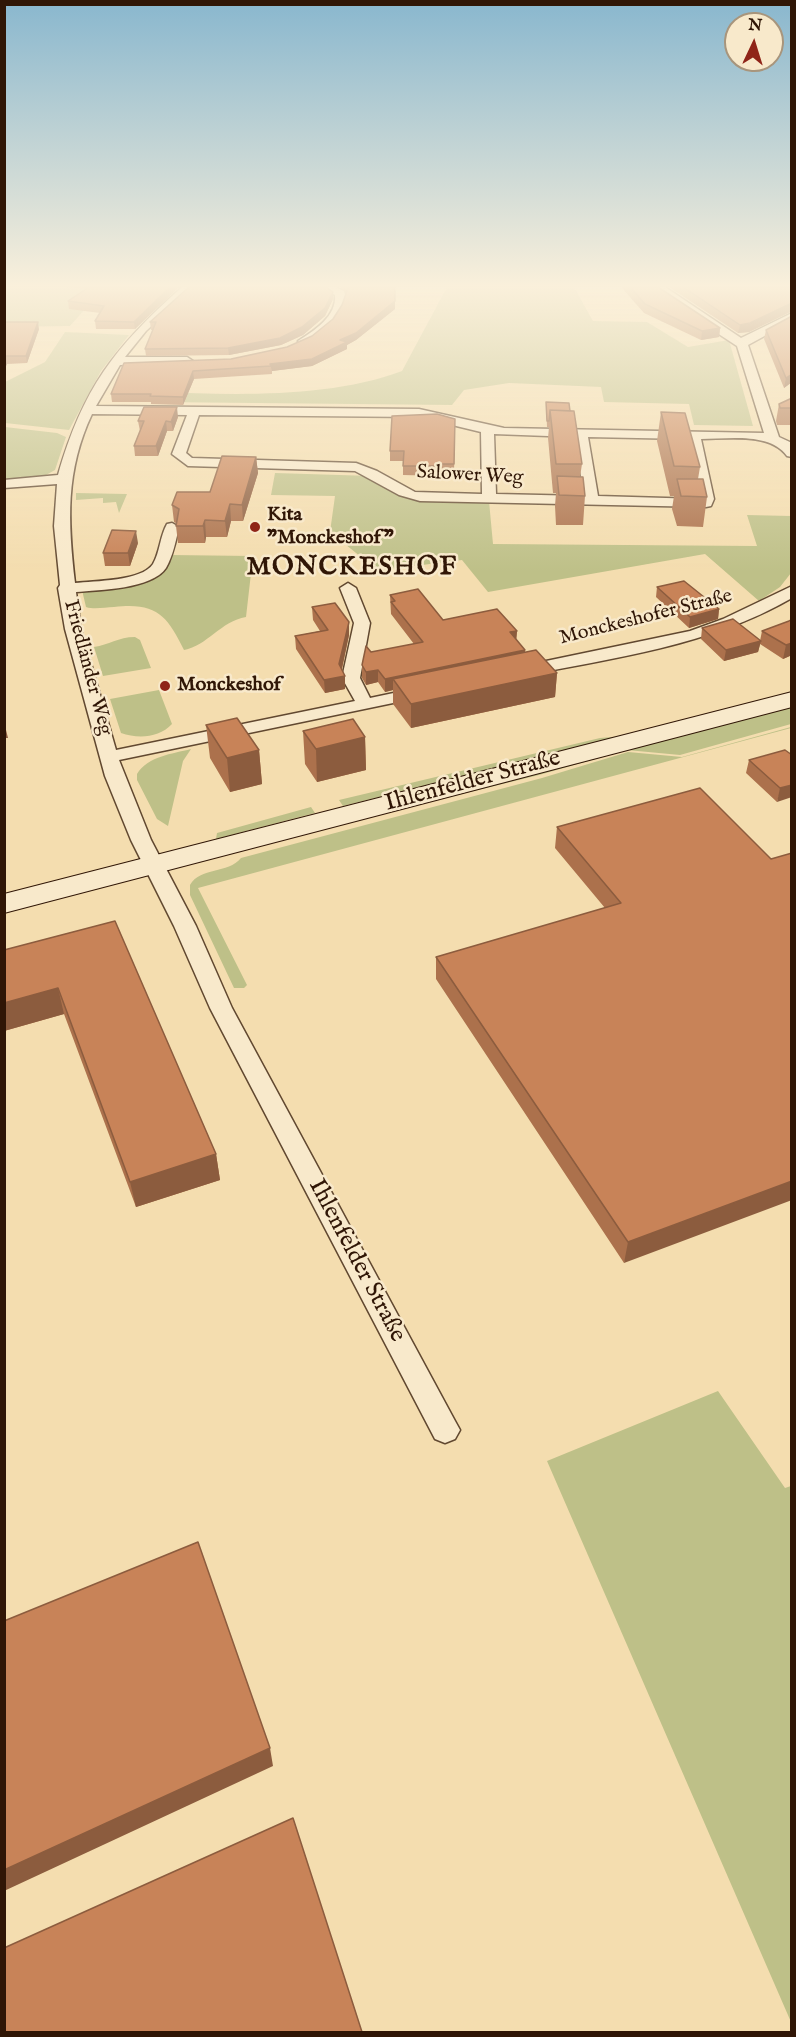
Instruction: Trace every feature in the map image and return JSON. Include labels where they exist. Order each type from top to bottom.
[{"type":"main road","name":"Ihlenfelder Straße","points":[[4,904],[792,699]]},
{"type":"street","name":"Friedländer Weg","points":[[103,382],[86,410],[64,479],[61,526],[66,588],[73,629],[121,796],[154,866]]},
{"type":"street","points":[[754,382],[772,437]]},
{"type":"street","points":[[86,410],[427,414],[448,417],[487,430],[772,437],[785,443],[792,453]]},
{"type":"street","name":"Salower Weg","points":[[194,412],[179,454],[188,462],[356,468],[371,471],[414,497],[706,503],[693,434]]},
{"type":"street","points":[[487,430],[489,498]]},
{"type":"street","points":[[582,433],[591,499]]},
{"type":"street","points":[[4,484],[64,479]]},
{"type":"street","points":[[66,588],[132,581],[154,573],[159,567],[172,527]]},
{"type":"street","points":[[348,588],[362,623],[351,678],[365,704]]},
{"type":"street","name":"Monckeshofer Straße","points":[[509,674],[706,631],[753,615],[792,591]]},
{"type":"street","points":[[109,757],[443,687]]},
{"type":"street","name":"Ihlenfelder Straße","points":[[154,866],[185,926],[221,1008],[445,1430]]},
{"type":"green space","points":[[5,382],[95,382],[69,430],[5,423]]},
{"type":"green space","points":[[364,382],[741,382],[753,426],[694,425],[689,404],[604,402],[601,387],[509,383],[464,390],[452,405],[156,402],[160,392],[282,393]]},
{"type":"green space","points":[[5,427],[57,433],[66,437],[55,470],[46,475],[5,481]]},
{"type":"green space","points":[[275,473],[372,476],[412,499],[489,501],[493,544],[757,546],[747,515],[791,516],[791,573],[780,587],[759,601],[705,554],[488,592],[462,560],[358,573],[366,561],[330,532],[335,496],[271,495]]},
{"type":"green space","points":[[76,493],[127,494],[119,513],[116,502],[103,503],[103,498],[76,500]]},
{"type":"green space","points":[[171,555],[253,556],[246,617],[229,623],[200,644],[184,650],[172,628],[158,613],[150,609],[128,606],[86,607],[82,590],[132,584]]},
{"type":"green space","points":[[135,637],[140,640],[151,668],[103,676],[94,647]]},
{"type":"green space","points":[[159,690],[172,724],[155,735],[134,736],[121,733],[110,699]]},
{"type":"green space","points":[[791,705],[791,724],[680,755],[627,750],[539,775],[409,807]]},
{"type":"green space","points":[[791,728],[198,888],[247,985],[244,988],[234,988],[190,895],[190,885],[200,875],[229,866],[241,858],[542,778],[628,752],[682,757]]},
{"type":"green space","points":[[623,736],[343,806],[339,800],[600,738]]},
{"type":"green space","points":[[191,749],[183,761],[168,826],[157,819],[137,780],[137,774],[154,759]]},
{"type":"green space","points":[[311,807],[315,813],[216,839],[217,833]]},
{"type":"green space","points":[[718,1391],[785,1488],[791,1486],[791,2022],[547,1461]]},
{"type":"building","points":[[116,382],[189,382],[183,397],[111,394]]},
{"type":"building","points":[[792,398],[792,408],[780,408],[779,404]]},
{"type":"building","points":[[546,402],[569,403],[570,411],[550,410],[549,421],[547,421]]},
{"type":"building","points":[[144,407],[177,407],[171,422],[166,421],[156,446],[134,446],[144,421],[138,421]]},
{"type":"building","points":[[550,410],[574,411],[582,464],[556,464]]},
{"type":"building","points":[[661,412],[685,413],[700,467],[674,466]]},
{"type":"building","points":[[437,414],[455,419],[454,464],[403,466],[404,451],[390,451],[392,416]]},
{"type":"building","points":[[222,456],[256,457],[242,505],[230,504],[225,521],[205,520],[203,526],[176,526],[179,509],[172,505],[177,492],[210,492]]},
{"type":"building","points":[[557,476],[583,477],[585,496],[559,495]]},
{"type":"building","points":[[677,479],[703,479],[707,497],[681,496]]},
{"type":"building","points":[[112,530],[136,531],[128,553],[103,553]]},
{"type":"building","points":[[684,581],[719,609],[690,617],[657,587]]},
{"type":"building","points":[[418,589],[443,620],[497,609],[517,631],[510,632],[525,650],[385,679],[378,670],[366,672],[362,665],[366,646],[371,652],[423,642],[391,602],[395,601],[390,595]]},
{"type":"building","points":[[335,603],[349,622],[339,664],[345,676],[324,680],[295,636],[328,630],[312,607]]},
{"type":"building","points":[[733,619],[761,641],[726,650],[702,628]]},
{"type":"building","points":[[792,619],[792,643],[786,645],[762,631],[789,621]]},
{"type":"building","points":[[536,650],[557,673],[411,704],[393,679]]},
{"type":"building","points":[[237,718],[259,750],[227,758],[206,725]]},
{"type":"building","points":[[353,719],[365,737],[316,749],[303,731]]},
{"type":"building","points":[[785,750],[792,755],[792,785],[780,788],[749,760]]},
{"type":"building","points":[[700,788],[771,859],[792,853],[792,1181],[628,1242],[436,957],[621,903],[557,827]]},
{"type":"building","points":[[115,921],[216,1154],[130,1182],[58,988],[4,1003],[4,950]]},
{"type":"building","points":[[198,1542],[270,1748],[4,1870],[4,1621]]},
{"type":"building","points":[[293,1818],[362,2032],[4,2032],[4,1948]]},
{"type":"place","name":"Kita \"Monckeshof\"","points":[[255,527]]},
{"type":"place","name":"Monckeshof","points":[[165,686]]},
{"type":"district","name":"MONCKESHOF","points":[[352,569]]}]
